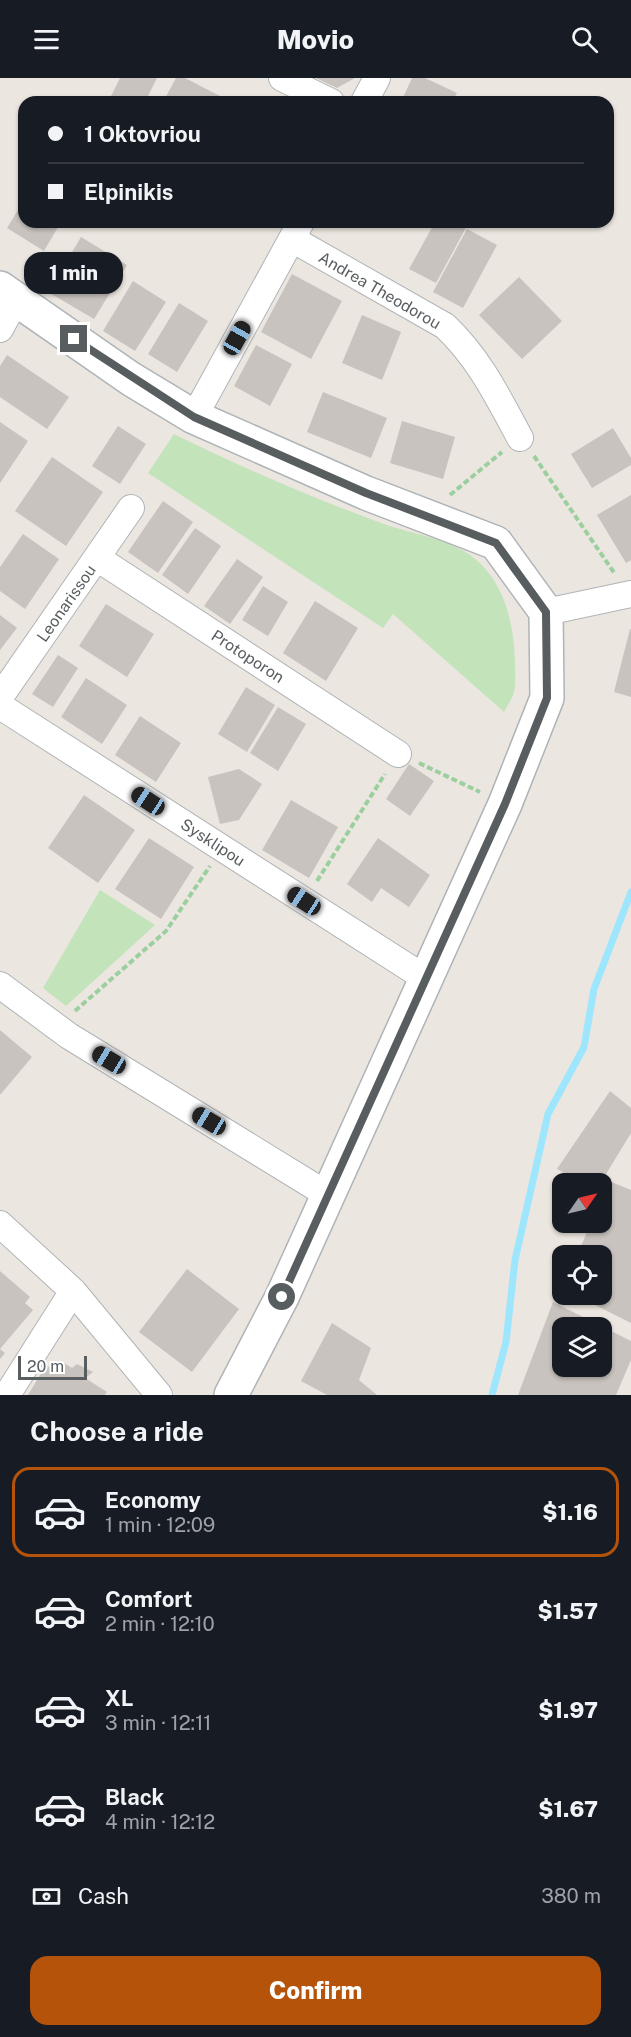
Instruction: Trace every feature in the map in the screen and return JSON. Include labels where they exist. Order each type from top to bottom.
[{"type":"street","points":[[282,78],[319,96]]},
{"type":"street","points":[[367,96],[377,78]]},
{"type":"street","points":[[194,417],[296,231]]},
{"type":"street","name":"Andrea Theodorou","points":[[296,231],[445,326],[465,345],[487,376],[520,438]]},
{"type":"street","points":[[0,329],[8,294],[131,379],[194,417],[366,493],[496,543],[546,612],[547,698],[505,804],[282,1297],[231,1395]]},
{"type":"street","name":"Leonarissou","points":[[0,697],[132,508]]},
{"type":"street","name":"Protoporon","points":[[97,558],[398,754]]},
{"type":"street","points":[[546,612],[630,594]]},
{"type":"street","name":"Sysklipou","points":[[0,706],[425,978]]},
{"type":"street","points":[[0,985],[57,1027],[328,1195]]},
{"type":"street","points":[[0,1224],[73,1291],[159,1395]]},
{"type":"street","points":[[7,1395],[73,1291]]},
{"type":"path","points":[[426,516],[520,438],[630,594]]},
{"type":"path","points":[[304,901],[398,754],[505,804]]},
{"type":"path","points":[[57,1027],[166,931],[223,848]]},
{"type":"green space","points":[[174,434],[304,493],[384,524],[450,544],[461,549],[482,565],[499,590],[510,619],[515,686],[504,712],[393,614],[383,628],[148,473]]},
{"type":"green space","points":[[100,890],[155,925],[66,1006],[43,988]]},
{"type":"building","points":[[120,78],[157,78],[148,96],[111,96]]},
{"type":"building","points":[[176,78],[185,78],[220,96],[166,96]]},
{"type":"building","points":[[316,78],[355,78],[337,88]]},
{"type":"building","points":[[412,78],[425,78],[457,93],[455,96],[404,96]]},
{"type":"building","points":[[18,210],[18,228],[57,228],[44,251],[7,228]]},
{"type":"building","points":[[432,228],[466,228],[436,283],[409,269]]},
{"type":"building","points":[[467,229],[497,245],[463,308],[433,292]]},
{"type":"building","points":[[81,237],[127,265],[94,319],[48,292]]},
{"type":"building","points":[[292,274],[342,301],[311,359],[261,332]]},
{"type":"building","points":[[519,277],[562,321],[522,359],[479,315]]},
{"type":"building","points":[[133,281],[166,302],[135,351],[103,331]]},
{"type":"building","points":[[179,303],[208,321],[177,372],[148,354]]},
{"type":"building","points":[[362,315],[401,332],[382,380],[342,363]]},
{"type":"building","points":[[256,345],[292,364],[270,406],[234,386]]},
{"type":"building","points":[[7,355],[69,397],[47,429],[0,397],[0,366]]},
{"type":"building","points":[[323,392],[387,418],[371,458],[307,432]]},
{"type":"building","points":[[402,421],[455,437],[443,479],[390,463]]},
{"type":"building","points":[[0,422],[28,441],[0,483]]},
{"type":"building","points":[[118,426],[146,444],[120,484],[92,466]]},
{"type":"building","points":[[613,428],[631,458],[631,465],[592,488],[571,454]]},
{"type":"building","points":[[52,457],[103,492],[66,546],[15,511]]},
{"type":"building","points":[[631,495],[631,560],[626,563],[597,515]]},
{"type":"building","points":[[163,501],[193,522],[158,573],[128,552]]},
{"type":"building","points":[[195,528],[221,546],[188,594],[162,575]]},
{"type":"building","points":[[23,534],[59,559],[25,609],[0,591],[0,567]]},
{"type":"building","points":[[237,559],[263,577],[230,624],[204,606]]},
{"type":"building","points":[[263,586],[288,602],[268,636],[242,620]]},
{"type":"building","points":[[315,601],[358,628],[326,681],[283,653]]},
{"type":"building","points":[[106,604],[154,634],[127,677],[79,646]]},
{"type":"building","points":[[0,615],[17,628],[0,650]]},
{"type":"building","points":[[631,629],[631,697],[614,692]]},
{"type":"building","points":[[58,655],[78,668],[53,707],[32,694]]},
{"type":"building","points":[[86,678],[127,705],[102,744],[61,717]]},
{"type":"building","points":[[246,687],[275,705],[247,752],[218,734]]},
{"type":"building","points":[[278,707],[306,724],[278,771],[250,753]]},
{"type":"building","points":[[140,716],[181,743],[156,782],[115,755]]},
{"type":"building","points":[[409,764],[434,781],[410,816],[386,799]]},
{"type":"building","points":[[239,769],[262,784],[239,820],[220,824],[208,777]]},
{"type":"building","points":[[84,795],[135,830],[98,883],[48,848]]},
{"type":"building","points":[[291,800],[338,827],[309,878],[262,850]]},
{"type":"building","points":[[149,838],[194,867],[161,919],[115,889]]},
{"type":"building","points":[[378,838],[430,875],[409,907],[381,888],[372,902],[347,884]]},
{"type":"building","points":[[0,1030],[32,1057],[0,1095]]},
{"type":"building","points":[[610,1091],[631,1108],[631,1133],[607,1173],[564,1173],[557,1169]]},
{"type":"building","points":[[612,1182],[631,1190],[631,1323],[595,1305],[612,1305],[612,1245],[582,1245],[586,1233],[612,1233]]},
{"type":"building","points":[[187,1269],[239,1309],[192,1372],[139,1332]]},
{"type":"building","points":[[0,1271],[30,1297],[25,1303],[33,1310],[0,1349]]},
{"type":"building","points":[[552,1305],[559,1305],[583,1317],[552,1317],[552,1377],[612,1377],[612,1332],[631,1341],[631,1360],[616,1395],[518,1395]]},
{"type":"building","points":[[332,1323],[371,1348],[359,1380],[377,1395],[327,1395],[301,1381]]},
{"type":"building","points":[[0,1349],[5,1353],[0,1359]]},
{"type":"building","points":[[64,1363],[72,1368],[77,1364],[93,1372],[85,1378],[107,1392],[105,1395],[28,1395],[46,1365],[58,1372]]},
{"type":"waterway","points":[[492,1395],[506,1342],[515,1260],[548,1114],[584,1047],[594,989],[631,892]]},
{"type":"route","points":[[74,339],[131,379],[194,417],[366,493],[496,543],[546,612],[547,698],[505,804],[282,1297]]}]
